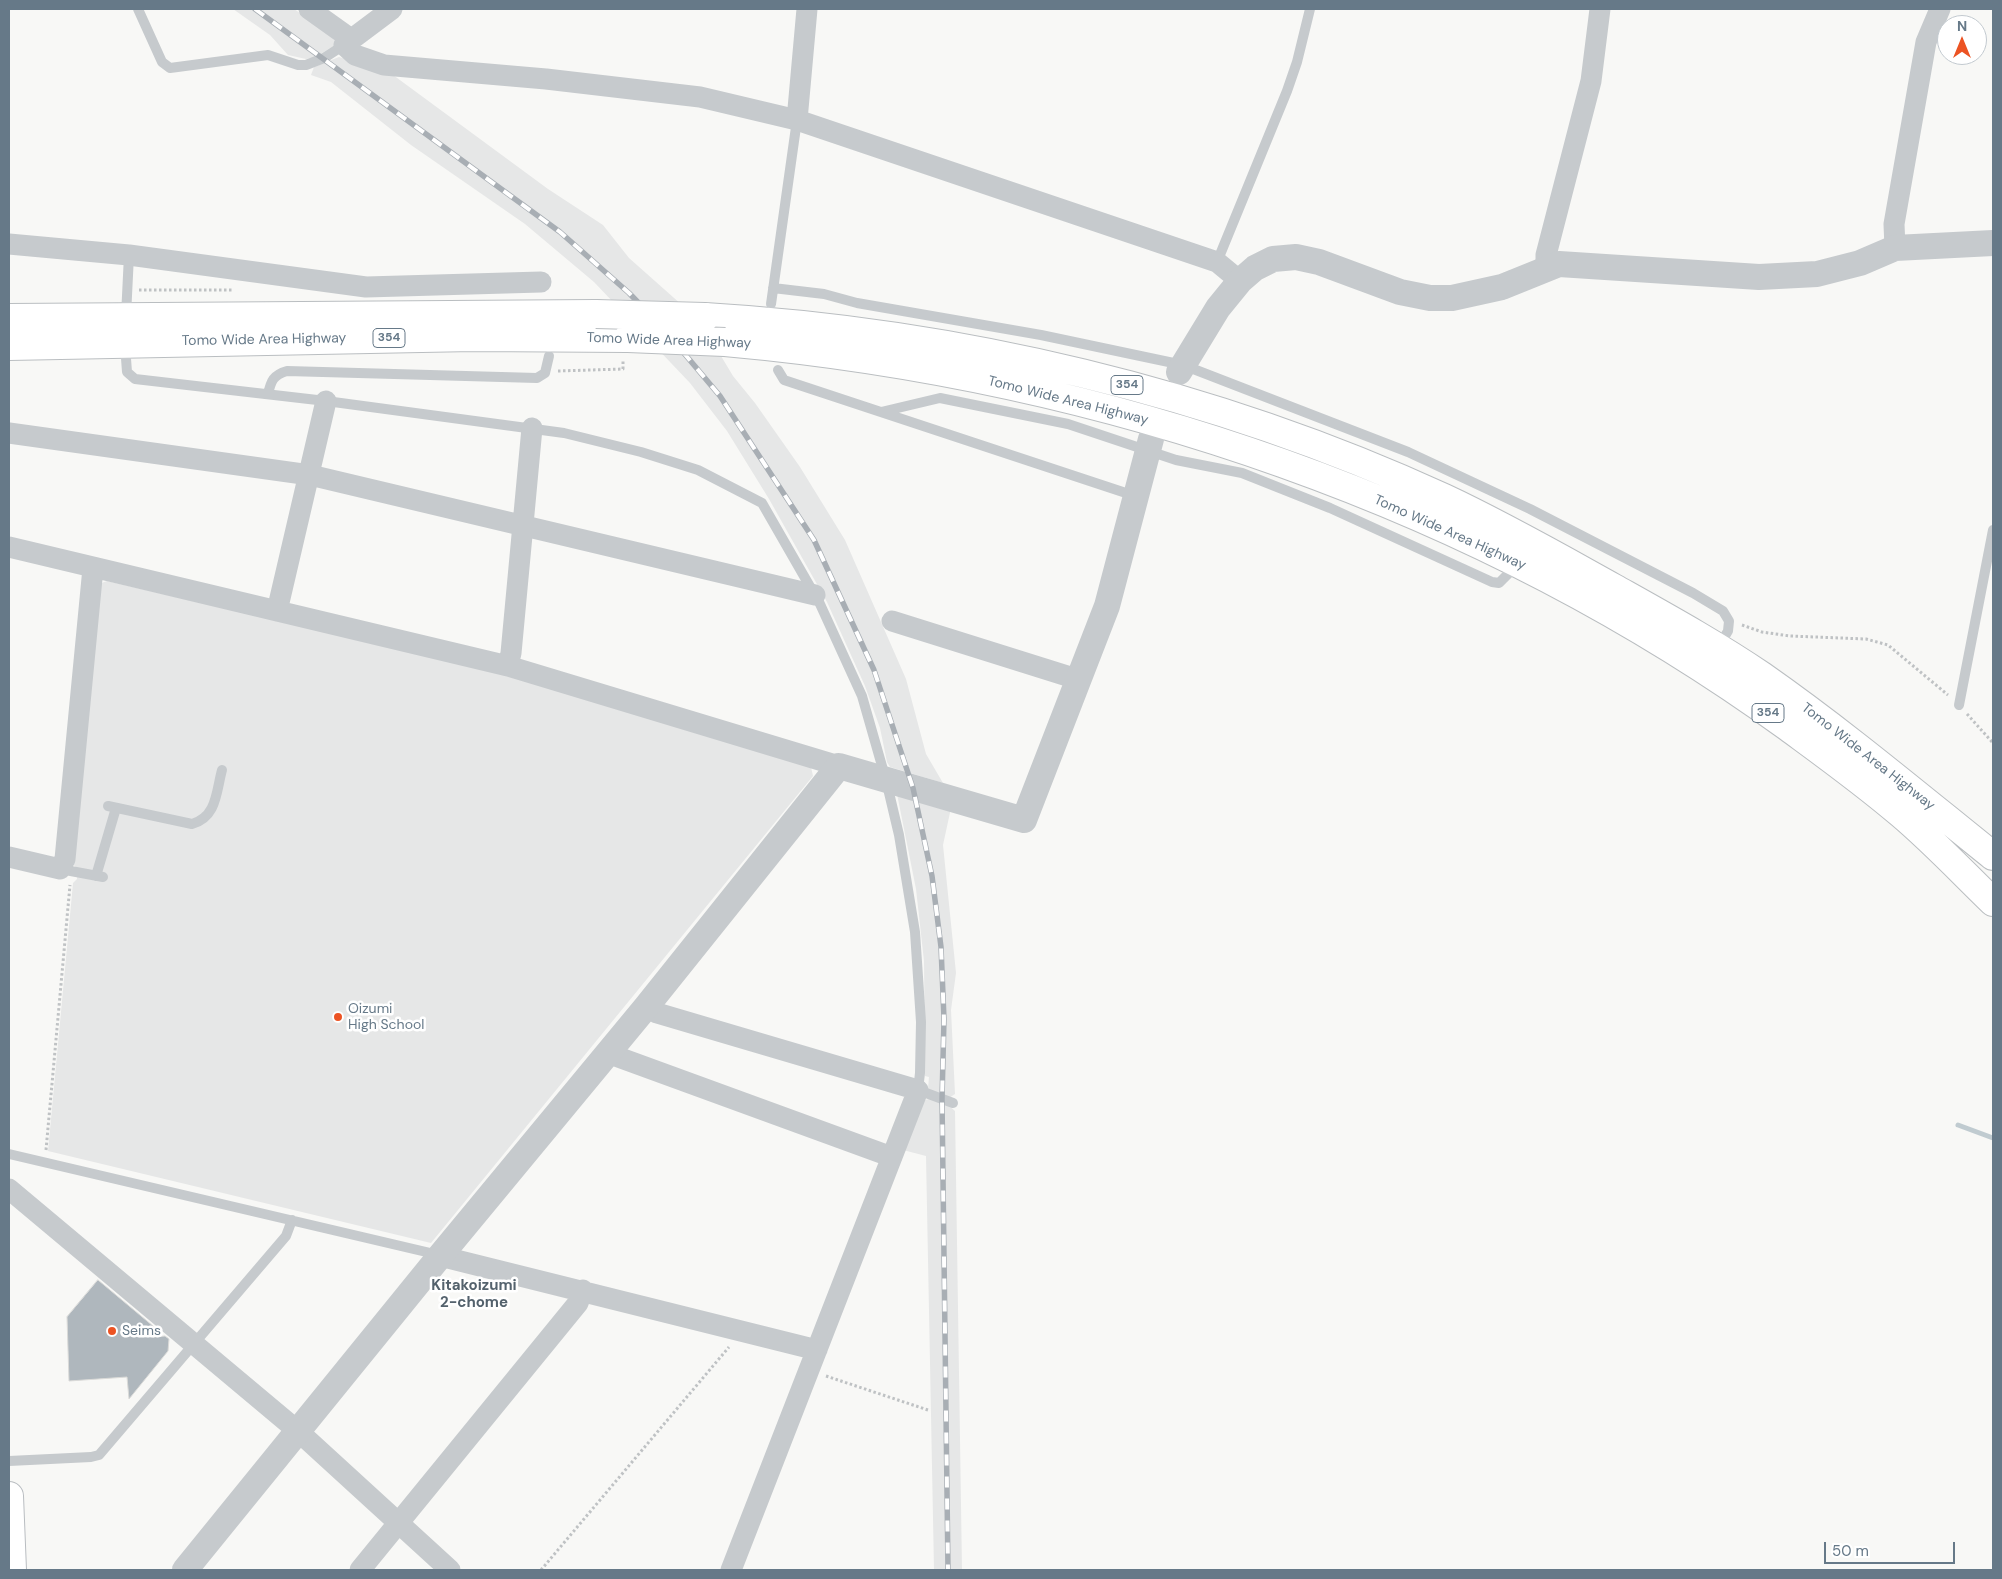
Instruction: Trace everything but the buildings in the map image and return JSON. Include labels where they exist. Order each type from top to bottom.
[{"type":"main road","name":"Tomo Wide Area Highway","points":[[9,318],[596,314],[705,317],[785,323],[896,337],[1043,364],[1179,398],[1302,440],[1442,498],[1526,538],[1760,675],[1842,736],[1993,856]]},
{"type":"main road","name":"Tomo Wide Area Highway","points":[[9,346],[473,337],[621,350],[725,342],[771,346],[943,372],[1071,400],[1190,431],[1270,458],[1430,522],[1516,561],[1656,638],[1747,698],[1900,814],[1993,902]]},
{"type":"main road","points":[[9,1496],[12,1570]]},
{"type":"street","points":[[309,9],[347,42],[355,55],[384,65],[546,79],[700,97],[797,120],[1217,262],[1240,281]]},
{"type":"street","points":[[347,42],[392,9]]},
{"type":"street","points":[[797,120],[807,9]]},
{"type":"street","points":[[1546,270],[1546,254],[1591,81],[1600,9]]},
{"type":"street","points":[[1895,248],[1894,224],[1926,42],[1940,9]]},
{"type":"street","points":[[1181,368],[1218,308],[1240,281],[1255,268],[1273,259],[1296,258],[1319,262],[1400,292],[1430,298],[1452,298],[1502,287],[1559,264],[1760,277],[1792,276],[1817,274],[1860,263],[1895,248],[1993,243]]},
{"type":"street","points":[[9,244],[130,255],[366,287],[543,285]]},
{"type":"street","points":[[277,611],[326,401]]},
{"type":"street","points":[[508,666],[532,428]]},
{"type":"street","points":[[9,433],[310,475],[815,595]]},
{"type":"street","points":[[9,547],[508,666],[1024,820],[1080,680],[1107,606],[1150,445]]},
{"type":"street","points":[[9,857],[65,870],[93,568]]},
{"type":"street","points":[[892,621],[1080,680]]},
{"type":"street","points":[[185,1570],[440,1256],[646,1007],[839,766]]},
{"type":"street","points":[[646,1007],[657,1013],[918,1090],[731,1570]]},
{"type":"street","points":[[618,1057],[892,1157]]},
{"type":"street","points":[[9,1189],[299,1432],[450,1570]]},
{"type":"street","points":[[440,1256],[583,1290],[818,1350]]},
{"type":"street","points":[[360,1570],[578,1303],[583,1290]]},
{"type":"lane","points":[[138,9],[162,62],[170,68],[268,55],[298,66],[306,65],[324,58],[347,42]]},
{"type":"lane","points":[[1217,262],[1287,91],[1297,62],[1310,9]]},
{"type":"lane","points":[[771,304],[797,120]]},
{"type":"lane","points":[[126,316],[130,255]]},
{"type":"lane","points":[[773,288],[824,294],[857,303],[1040,335],[1181,368],[1408,452],[1530,509],[1693,592],[1723,612],[1730,621],[1728,631],[1718,649]]},
{"type":"lane","points":[[125,344],[127,372],[135,379],[326,401],[532,428],[598,440],[698,470],[762,503],[815,595],[862,696],[886,780],[899,835],[915,932],[921,1022],[918,1090],[953,1103]]},
{"type":"lane","points":[[268,394],[271,380],[277,374],[287,371],[537,378],[545,373],[550,356]]},
{"type":"lane","points":[[778,370],[784,380],[1136,496]]},
{"type":"lane","points":[[880,412],[940,398],[1068,424],[1150,445],[1176,460],[1242,473],[1330,508],[1492,582],[1499,583],[1509,573],[1516,561]]},
{"type":"lane","points":[[1959,705],[1993,530]]},
{"type":"lane","points":[[65,870],[100,877],[112,807],[192,824],[204,820],[210,814],[222,770]]},
{"type":"lane","points":[[9,1154],[440,1256]]},
{"type":"lane","points":[[9,1461],[99,1455],[286,1236],[292,1220]]},
{"type":"path","points":[[565,369],[623,369],[624,361],[621,350]]},
{"type":"path","points":[[1730,621],[1762,632],[1790,636],[1866,639],[1888,645],[1910,661],[1959,705],[1993,743]]},
{"type":"path","points":[[45,1154],[65,870]]},
{"type":"path","points":[[541,1570],[742,1330]]},
{"type":"path","points":[[809,1370],[928,1410]]},
{"type":"shaded area","points":[[233,9],[294,9],[333,35],[335,45],[314,58],[306,59],[288,55],[270,35]]},
{"type":"shaded area","points":[[339,57],[389,72],[548,189],[603,225],[629,258],[700,321],[733,376],[755,403],[800,467],[845,540],[906,679],[926,754],[943,783],[890,767],[887,762],[880,728],[865,686],[827,602],[769,499],[727,431],[690,383],[594,282],[525,224],[411,145],[331,82],[311,75],[314,67]]},
{"type":"shaded area","name":"Oizumi High School","points":[[107,581],[518,677],[811,767],[813,776],[431,1243],[48,1151],[73,883],[77,879],[77,869],[73,864],[99,584]]},
{"type":"shaded area","points":[[897,794],[951,808],[943,845],[956,973],[951,1010],[955,1094],[949,1098],[928,1089],[929,1077],[925,1076],[924,961],[916,889]]},
{"type":"shaded area","points":[[930,1099],[947,1104],[955,1111],[962,1570],[934,1570],[926,1156],[903,1150],[923,1100]]},
{"type":"waterway","points":[[1958,1125],[1993,1138]]},
{"type":"railway","points":[[255,9],[560,232],[629,293],[662,327],[720,396],[814,540],[874,670],[913,788],[932,876],[941,947],[944,1019],[942,1099],[948,1570]]},
{"type":"place","name":"Oizumi High School","points":[[338,1017]]},
{"type":"place","name":"Seims","points":[[112,1331]]},
{"type":"district","name":"Kitakoizumi 2-chome","points":[[474,1294]]}]
